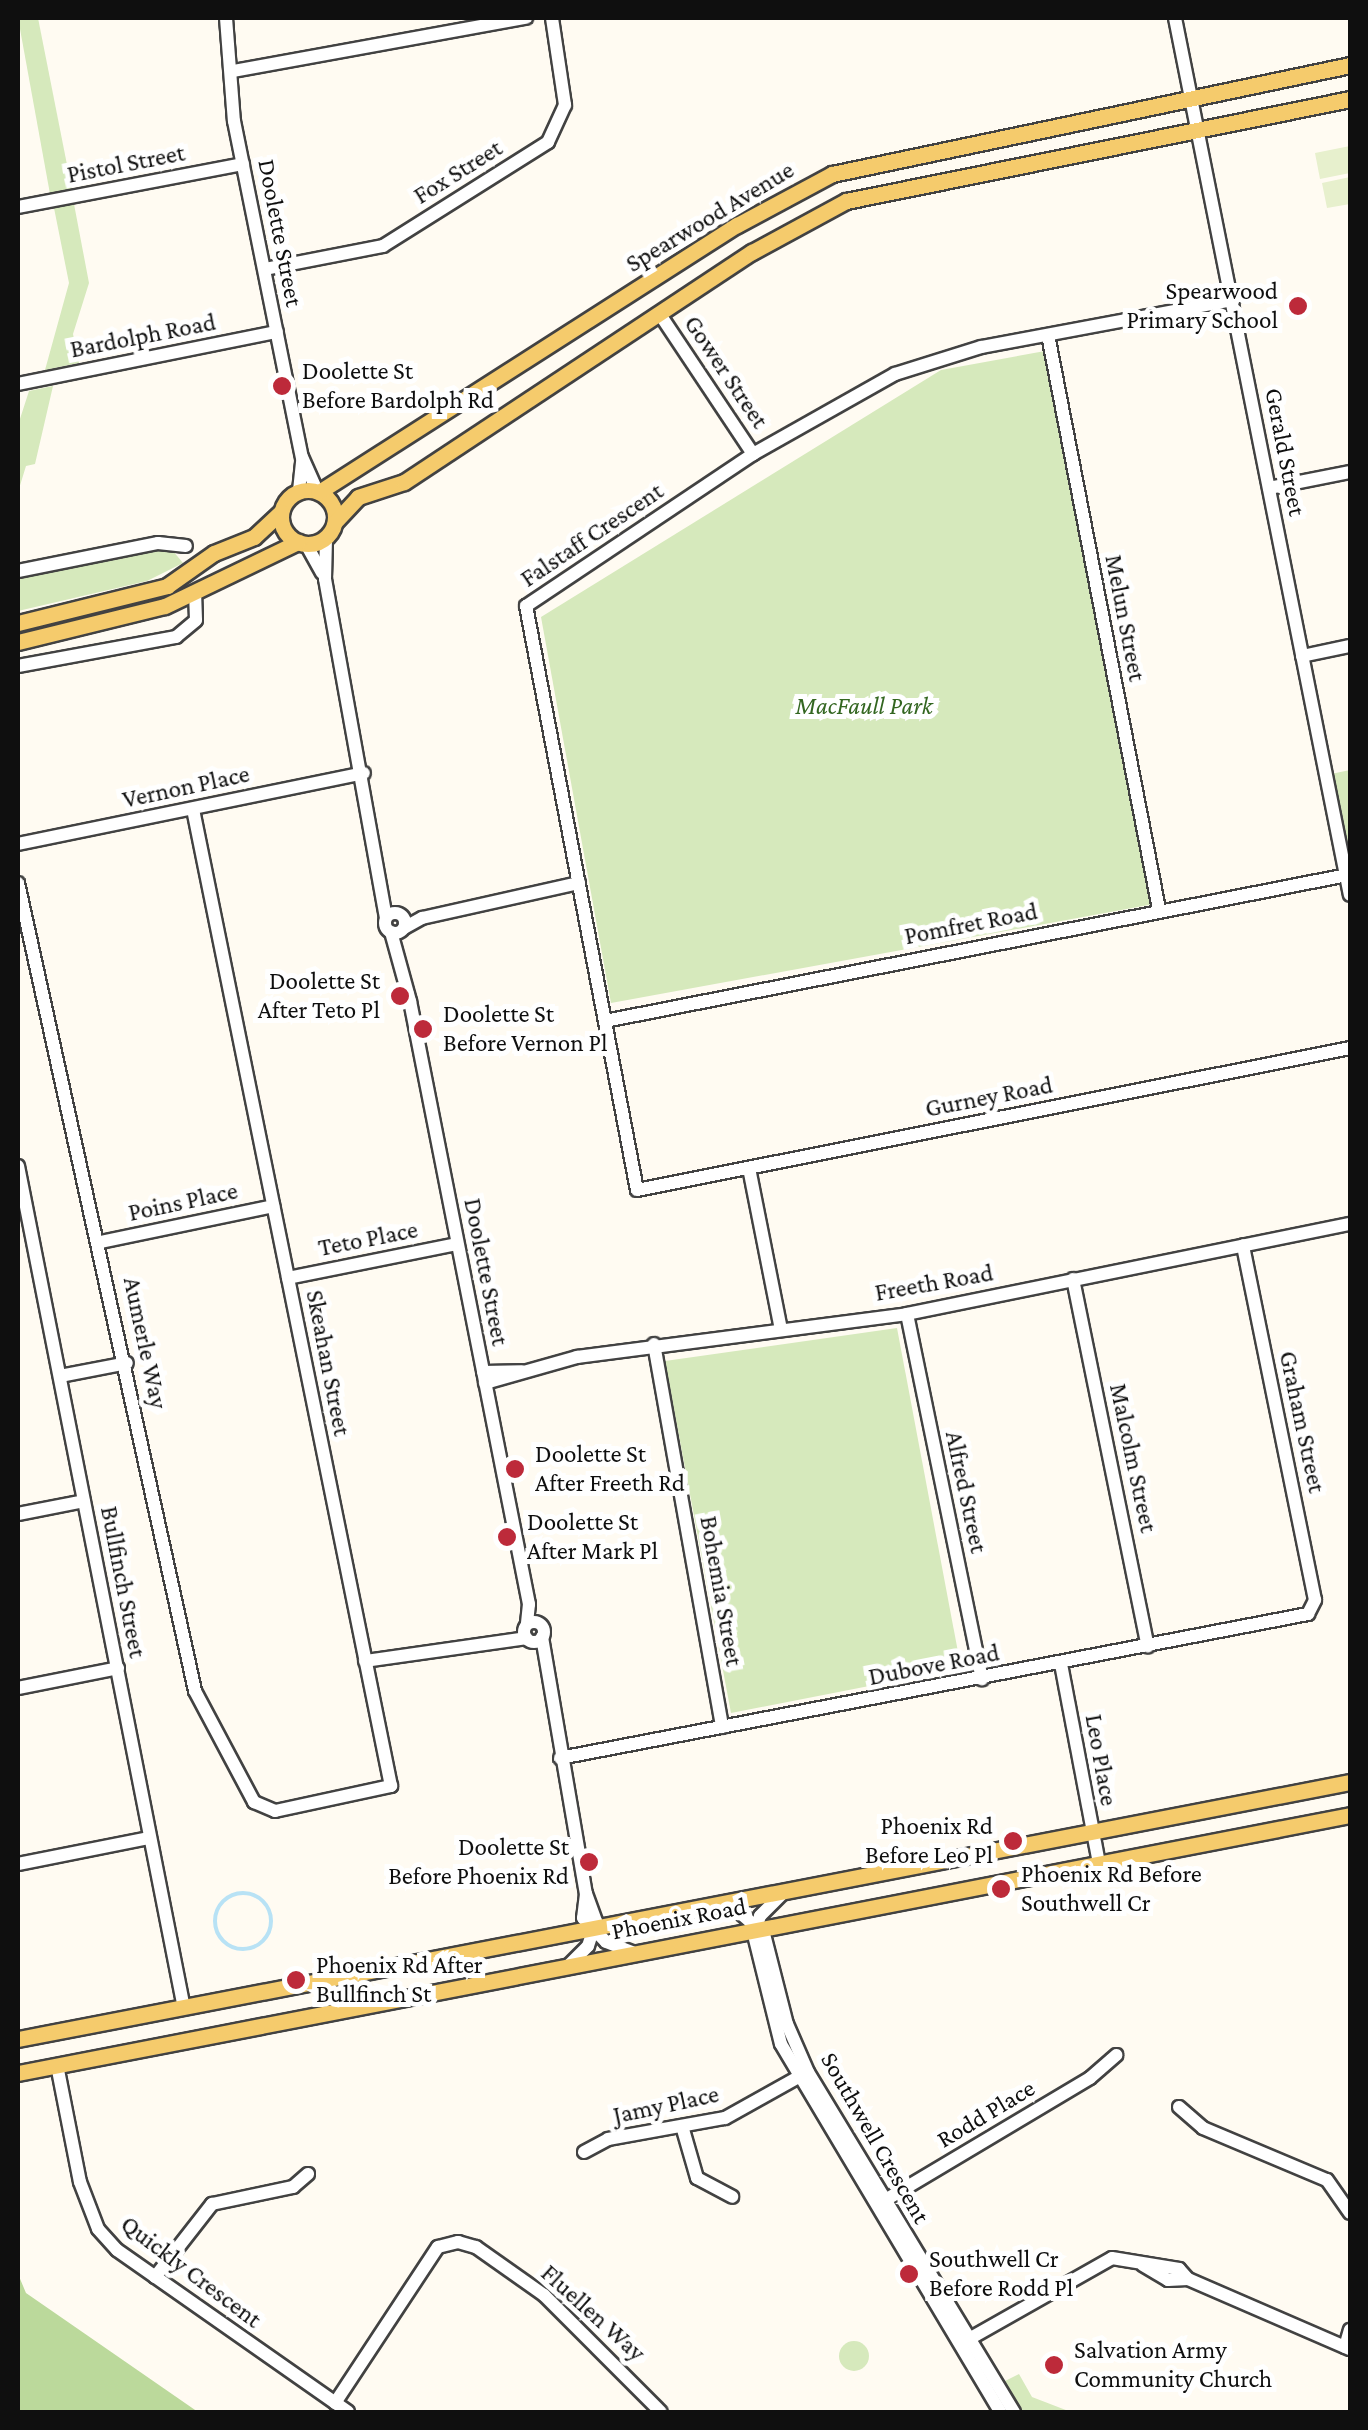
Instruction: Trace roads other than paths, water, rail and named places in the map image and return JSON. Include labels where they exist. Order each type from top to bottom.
[{"type":"main road","name":"Spearwood Avenue","points":[[318,491],[737,225],[832,174],[1350,65]]},
{"type":"main road","name":"Spearwood Avenue","points":[[326,538],[358,497],[404,482],[752,252],[846,202],[1350,99]]},
{"type":"main road","points":[[737,225],[752,252]]},
{"type":"main road","points":[[18,623],[167,586],[214,553],[254,537],[299,491],[318,491],[333,504],[335,522]]},
{"type":"main road","points":[[281,512],[284,530],[302,543]]},
{"type":"main road","points":[[18,642],[196,594],[302,543],[326,538]]},
{"type":"main road","name":"Phoenix Road","points":[[18,2039],[1350,1782]]},
{"type":"main road","name":"Phoenix Road","points":[[18,2073],[1350,1815]]},
{"type":"street","name":"Doolette Street","points":[[226,18],[243,164],[302,457],[318,491]]},
{"type":"street","points":[[233,71],[526,18]]},
{"type":"street","name":"Fox Street","points":[[265,269],[383,246],[548,142],[566,106],[552,18]]},
{"type":"street","name":"Gerald Street","points":[[1176,18],[1350,895]]},
{"type":"street","name":"Pistol Street","points":[[18,206],[243,164]]},
{"type":"street","name":"Falstaff Crescent","points":[[637,1190],[526,606],[754,454],[895,374],[1048,334],[1233,300]]},
{"type":"street","name":"Gower Street","points":[[660,316],[754,454]]},
{"type":"street","name":"Bardolph Road","points":[[18,384],[277,332]]},
{"type":"street","name":"Melun Street","points":[[1048,334],[1158,909]]},
{"type":"street","name":"Doolette Street","points":[[299,491],[302,457]]},
{"type":"street","points":[[1268,488],[1350,472]]},
{"type":"street","name":"Doolette Street","points":[[326,538],[325,580],[387,896],[397,923],[532,1631],[542,1664],[586,1894],[582,1918],[591,1929]]},
{"type":"street","points":[[18,570],[158,543],[186,546]]},
{"type":"street","name":"Doolette Street","points":[[302,543],[325,580]]},
{"type":"street","points":[[18,666],[185,633],[198,613],[196,594]]},
{"type":"street","points":[[1302,656],[1350,646]]},
{"type":"street","name":"Vernon Place","points":[[18,844],[364,773]]},
{"type":"street","name":"Skeahan Street","points":[[192,809],[391,1786],[274,1812],[254,1802]]},
{"type":"street","name":"Pomfret Road","points":[[605,1021],[1158,909],[1347,876]]},
{"type":"street","name":"Aumerle Way","points":[[18,883],[101,1242],[195,1690],[254,1802]]},
{"type":"street","points":[[397,923],[579,883]]},
{"type":"street","name":"Gurney Road","points":[[637,1190],[1350,1048]]},
{"type":"street","name":"Bullfinch Street","points":[[18,1166],[184,2008]]},
{"type":"street","points":[[750,1168],[781,1329]]},
{"type":"street","name":"Poins Place","points":[[101,1242],[273,1206]]},
{"type":"street","name":"Freeth Road","points":[[484,1378],[654,1344],[907,1314],[1350,1224]]},
{"type":"street","name":"Teto Place","points":[[288,1278],[457,1244]]},
{"type":"street","name":"Graham Street","points":[[1243,1246],[1315,1600],[1311,1607]]},
{"type":"street","name":"Malcolm Street","points":[[1073,1279],[1148,1646]]},
{"type":"street","name":"Alfred Street","points":[[907,1314],[982,1680]]},
{"type":"street","name":"Bohemia Street","points":[[654,1344],[722,1728]]},
{"type":"street","points":[[60,1376],[127,1363]]},
{"type":"street","points":[[18,1514],[84,1501]]},
{"type":"street","name":"Dubove Road","points":[[560,1758],[982,1680],[1308,1614],[1311,1607]]},
{"type":"street","points":[[366,1661],[532,1631]]},
{"type":"street","name":"Leo Place","points":[[1061,1664],[1099,1864]]},
{"type":"street","points":[[18,1688],[118,1668]]},
{"type":"street","points":[[18,1864],[150,1838]]},
{"type":"street","points":[[709,1906],[739,1912],[756,1928],[784,1892]]},
{"type":"street","name":"Southwell Crescent","points":[[756,1928],[768,1942],[787,2024],[804,2074],[965,2341],[1014,2412]]},
{"type":"street","points":[[568,1966],[588,1946],[591,1929],[636,1953]]},
{"type":"street","name":"Rodd Place","points":[[881,2202],[1090,2078],[1116,2055]]},
{"type":"street","name":"Quickly Crescent","points":[[57,2065],[87,2206],[118,2250],[348,2412]]},
{"type":"street","name":"Jamy Place","points":[[584,2152],[608,2139],[726,2118],[804,2074]]},
{"type":"street","points":[[1179,2106],[1203,2128],[1327,2180],[1350,2213]]},
{"type":"street","points":[[682,2126],[698,2178],[732,2197]]},
{"type":"street","points":[[156,2277],[212,2204],[293,2188],[308,2174]]},
{"type":"street","name":"Fluellen Way","points":[[335,2404],[438,2247],[458,2242],[544,2295],[661,2412]]},
{"type":"street","points":[[965,2341],[1112,2258],[1141,2263],[1168,2280],[1188,2278],[1348,2348],[1350,2330]]},
{"type":"street","name":"Southwell Crescent","points":[[965,2341],[1000,2412]]},
{"type":"waterway","points":[[243,1893],[263,1901],[271,1921],[263,1941],[243,1949],[223,1941],[215,1921],[223,1901],[243,1893]]},
{"type":"place","name":"Spearwood Primary School","points":[[1298,306]]},
{"type":"place","name":"Doolette St Before Bardolph Rd","points":[[282,386]]},
{"type":"place","name":"Doolette St After Teto Pl","points":[[400,996]]},
{"type":"place","name":"Doolette St Before Vernon Pl","points":[[423,1029]]},
{"type":"place","name":"Doolette St After Freeth Rd","points":[[515,1469]]},
{"type":"place","name":"Doolette St After Mark Pl","points":[[507,1537]]},
{"type":"place","name":"Phoenix Rd Before Leo Pl","points":[[1013,1841]]},
{"type":"place","name":"Doolette St Before Phoenix Rd","points":[[589,1862]]},
{"type":"place","name":"Phoenix Rd Before Southwell Cr","points":[[1001,1889]]},
{"type":"place","name":"Phoenix Rd After Bullfinch St","points":[[296,1980]]},
{"type":"place","name":"Southwell Cr Before Rodd Pl","points":[[909,2274]]},
{"type":"place","name":"Salvation Army Community Church","points":[[1054,2365]]},
{"type":"park label","name":"MacFaull Park","points":[[864,706]]}]
